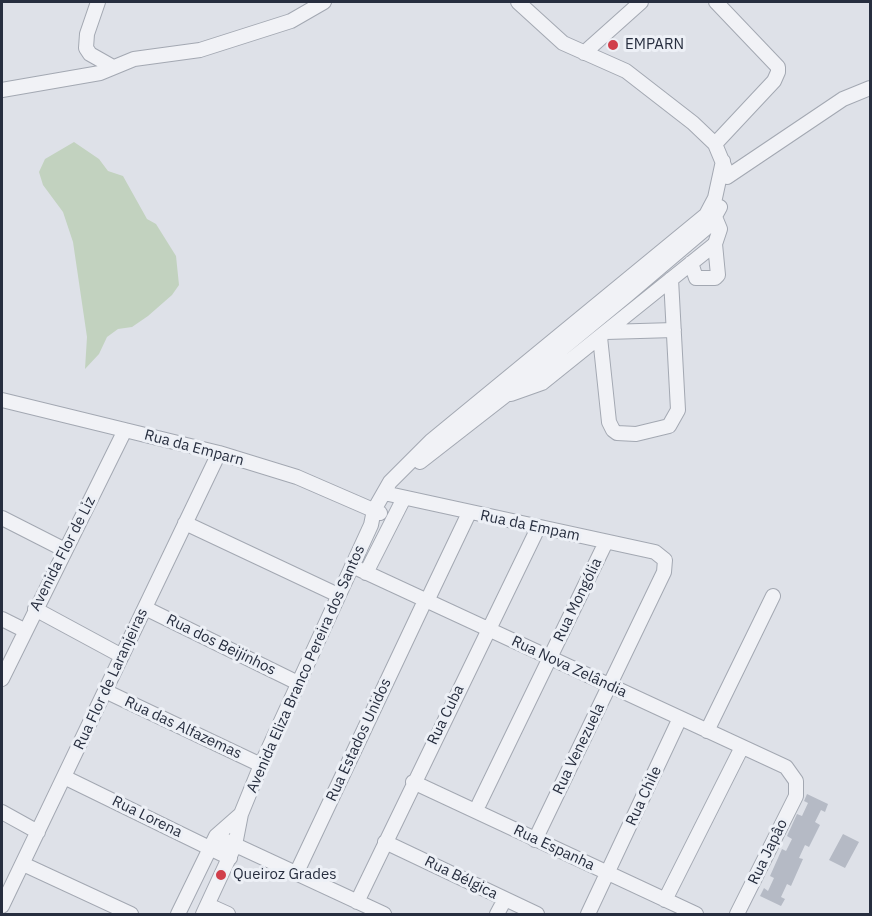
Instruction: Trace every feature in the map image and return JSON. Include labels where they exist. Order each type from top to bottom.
[{"type":"street","points":[[98,2],[87,34],[86,48],[90,54],[113,67]]},
{"type":"street","points":[[2,90],[63,81],[134,59],[200,50],[291,21],[324,2]]},
{"type":"street","points":[[366,573],[393,495],[396,473],[423,448],[710,225],[722,202],[727,177],[715,144],[693,123],[626,71],[563,43],[518,2]]},
{"type":"street","points":[[584,53],[641,2]]},
{"type":"street","points":[[715,144],[774,81],[778,72],[778,67],[716,2]]},
{"type":"street","points":[[727,177],[843,99],[870,88]]},
{"type":"street","points":[[393,495],[418,463],[507,395],[706,215],[715,198],[723,161]]},
{"type":"street","points":[[691,263],[696,278],[718,275],[715,244],[720,230],[715,217]]},
{"type":"street","points":[[507,395],[542,383],[715,244]]},
{"type":"street","points":[[603,335],[609,422],[617,433],[636,434],[669,426],[678,410],[671,279]]},
{"type":"street","points":[[623,292],[636,308]]},
{"type":"street","points":[[603,335],[674,330]]},
{"type":"street","name":"Rua da Emparn","points":[[2,400],[97,421],[219,453],[297,477],[377,512]]},
{"type":"street","name":"Avenida Flor de Liz","points":[[2,679],[24,630],[125,430]]},
{"type":"street","name":"Rua Flor de Laranjeiras","points":[[2,906],[219,453]]},
{"type":"street","name":"Avenida Eliza Branco Pereira dos Santos","points":[[205,910],[232,851],[241,814],[261,765],[298,683],[377,512],[393,495]]},
{"type":"street","name":"Rua da Empam","points":[[393,495],[655,552],[665,560]]},
{"type":"street","name":"Rua Estados Unidos","points":[[296,874],[469,513]]},
{"type":"street","points":[[2,518],[64,550]]},
{"type":"street","points":[[185,523],[338,595]]},
{"type":"street","name":"Rua Cuba","points":[[357,902],[413,782],[538,528]]},
{"type":"street","name":"Rua Mongólia","points":[[478,804],[606,542]]},
{"type":"street","name":"Rua Venezuela","points":[[535,840],[664,572],[665,560]]},
{"type":"street","name":"Rua Nova Zelândia","points":[[352,566],[424,604],[488,629],[786,768],[794,776],[797,788]]},
{"type":"street","points":[[707,731],[773,596]]},
{"type":"street","name":"Rua dos Beijinhos","points":[[145,608],[298,683]]},
{"type":"street","points":[[35,609],[122,656]]},
{"type":"street","points":[[2,619],[24,630]]},
{"type":"street","name":"Rua das Alfazemas","points":[[105,691],[261,765]]},
{"type":"street","name":"Rua Chile","points":[[588,915],[680,718]]},
{"type":"street","points":[[665,900],[742,747]]},
{"type":"street","name":"Rua Lorena","points":[[64,777],[232,851],[296,874],[384,915]]},
{"type":"street","name":"Rua Espanha","points":[[413,782],[696,915]]},
{"type":"street","name":"Rua Japâo","points":[[737,915],[796,796],[797,788]]},
{"type":"street","points":[[2,812],[38,832]]},
{"type":"street","name":"Avenida Eliza Branco Pereira dos Santos","points":[[178,915],[213,842],[241,814]]},
{"type":"street","name":"Rua Bélgica","points":[[385,842],[537,915]]},
{"type":"street","points":[[23,864],[131,915]]},
{"type":"street","points":[[497,915],[505,899]]},
{"type":"street","points":[[205,910],[228,915]]},
{"type":"green space","points":[[74,142],[99,159],[108,171],[123,176],[147,219],[156,224],[176,256],[179,285],[172,295],[148,316],[132,327],[118,329],[107,337],[99,354],[85,369],[87,337],[73,242],[63,212],[43,185],[39,172],[45,159]]},
{"type":"building","points":[[807,794],[828,804],[825,812],[821,810],[815,822],[820,825],[809,847],[805,845],[799,858],[803,859],[791,886],[787,884],[781,897],[785,899],[781,906],[760,896],[764,888],[768,891],[774,878],[770,876],[782,849],[786,851],[792,839],[787,836],[797,814],[802,816],[808,803],[804,801]]},
{"type":"building","points":[[843,834],[859,842],[845,868],[829,860]]},
{"type":"place","name":"EMPARN","points":[[613,45]]},
{"type":"place","name":"Queiroz Grades","points":[[221,875]]}]
